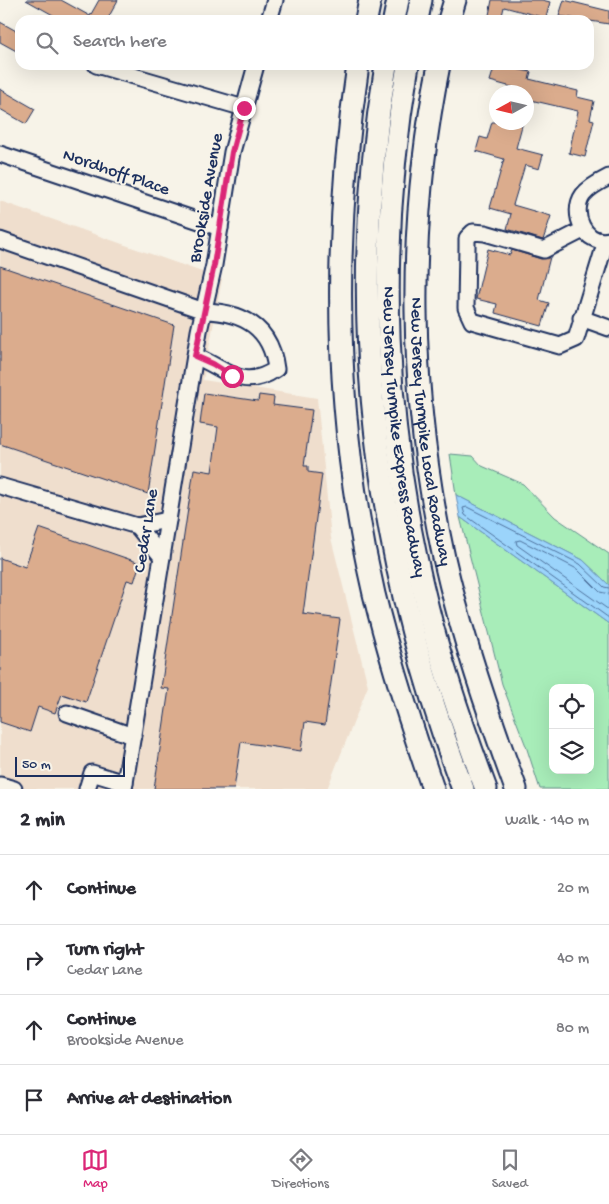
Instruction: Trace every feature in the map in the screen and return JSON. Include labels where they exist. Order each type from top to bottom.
[{"type":"highway","points":[[367,15],[370,0]]},
{"type":"highway","points":[[395,15],[398,0]]},
{"type":"highway","points":[[417,15],[421,0]]},
{"type":"highway","points":[[451,15],[455,0]]},
{"type":"highway","points":[[357,70],[346,170],[341,267],[342,357],[349,442],[362,530],[381,622],[406,709],[433,789]]},
{"type":"highway","name":"New Jersey Turnpike Express Roadway","points":[[385,70],[375,141],[368,240],[368,342],[374,431],[384,508],[405,606],[432,703],[461,785]]},
{"type":"highway","name":"New Jersey Turnpike Express Roadway","points":[[407,70],[397,142],[388,246],[389,347],[397,444],[408,520],[428,611],[446,673],[483,781]]},
{"type":"highway","name":"New Jersey Turnpike Local Roadway","points":[[438,70],[425,148],[418,232],[417,336],[424,428],[435,510],[454,597],[477,678],[516,789]]},
{"type":"street","points":[[270,15],[275,0]]},
{"type":"street","points":[[113,70],[244,108]]},
{"type":"street","name":"Brookside Avenue","points":[[211,280],[232,152],[255,70]]},
{"type":"street","name":"Nordhoff Place","points":[[0,154],[220,228]]},
{"type":"street","points":[[583,230],[544,250],[485,233],[473,232],[467,238],[466,247],[466,308],[472,321],[560,346],[576,339],[581,318],[608,241],[594,239],[583,230],[578,212],[584,194],[609,177]]},
{"type":"street","points":[[0,240],[204,311],[217,311],[247,321],[263,332],[274,353],[276,369],[263,378],[246,380],[232,376],[213,364],[195,356]]},
{"type":"street","name":"Cedar Lane","points":[[125,786],[195,356],[211,280]]},
{"type":"street","points":[[581,318],[609,328]]},
{"type":"street","points":[[0,486],[137,526],[168,520]]},
{"type":"street","points":[[137,526],[162,557]]},
{"type":"street","points":[[66,713],[133,736]]},
{"type":"street","points":[[86,789],[92,772],[125,786]]},
{"type":"street","points":[[0,785],[14,789]]},
{"type":"shaded area","points":[[0,201],[222,279],[203,380],[317,398],[331,538],[368,686],[327,789],[0,789]]},
{"type":"green space","points":[[450,454],[473,456],[482,466],[523,484],[555,517],[609,554],[609,585],[583,560],[456,495]]},
{"type":"green space","points":[[460,517],[609,624],[609,789],[540,789],[502,684]]},
{"type":"water","points":[[456,495],[583,560],[609,585],[609,624],[460,517]]},
{"type":"building","points":[[26,0],[61,0],[88,15],[53,15]]},
{"type":"building","points":[[99,0],[118,0],[110,15],[91,15]]},
{"type":"building","points":[[492,0],[542,0],[550,2],[547,15],[535,15],[504,7],[502,15],[489,15]]},
{"type":"building","points":[[564,0],[609,11],[609,24],[594,22],[594,15],[559,15]]},
{"type":"building","points":[[0,22],[15,30],[15,50],[0,42]]},
{"type":"building","points":[[493,70],[531,72],[529,79],[578,91],[577,97],[594,101],[590,119],[594,120],[585,157],[569,153],[578,111],[534,101],[534,85],[504,85],[490,81]]},
{"type":"building","points":[[0,89],[35,109],[26,124],[0,109]]},
{"type":"building","points":[[490,130],[521,130],[516,148],[543,155],[539,169],[525,165],[513,205],[551,216],[543,240],[507,229],[511,214],[490,208],[504,159],[476,151],[480,137],[487,139]]},
{"type":"building","points":[[488,249],[510,255],[512,250],[541,259],[550,257],[539,300],[549,303],[542,326],[495,313],[497,304],[476,299]]},
{"type":"building","points":[[0,266],[174,325],[148,494],[0,444]]},
{"type":"building","points":[[204,393],[258,401],[259,395],[274,397],[273,405],[312,410],[304,466],[308,466],[308,472],[322,474],[303,614],[340,619],[325,725],[305,722],[301,751],[241,742],[234,789],[154,789],[169,689],[161,688],[194,469],[212,472],[218,427],[200,424]]},
{"type":"building","points":[[39,528],[140,563],[134,582],[127,580],[86,702],[62,694],[55,713],[38,707],[30,732],[0,722],[0,558],[25,567]]},
{"type":"route","points":[[232,376],[213,364],[195,356],[214,265],[232,152],[244,108]]}]
